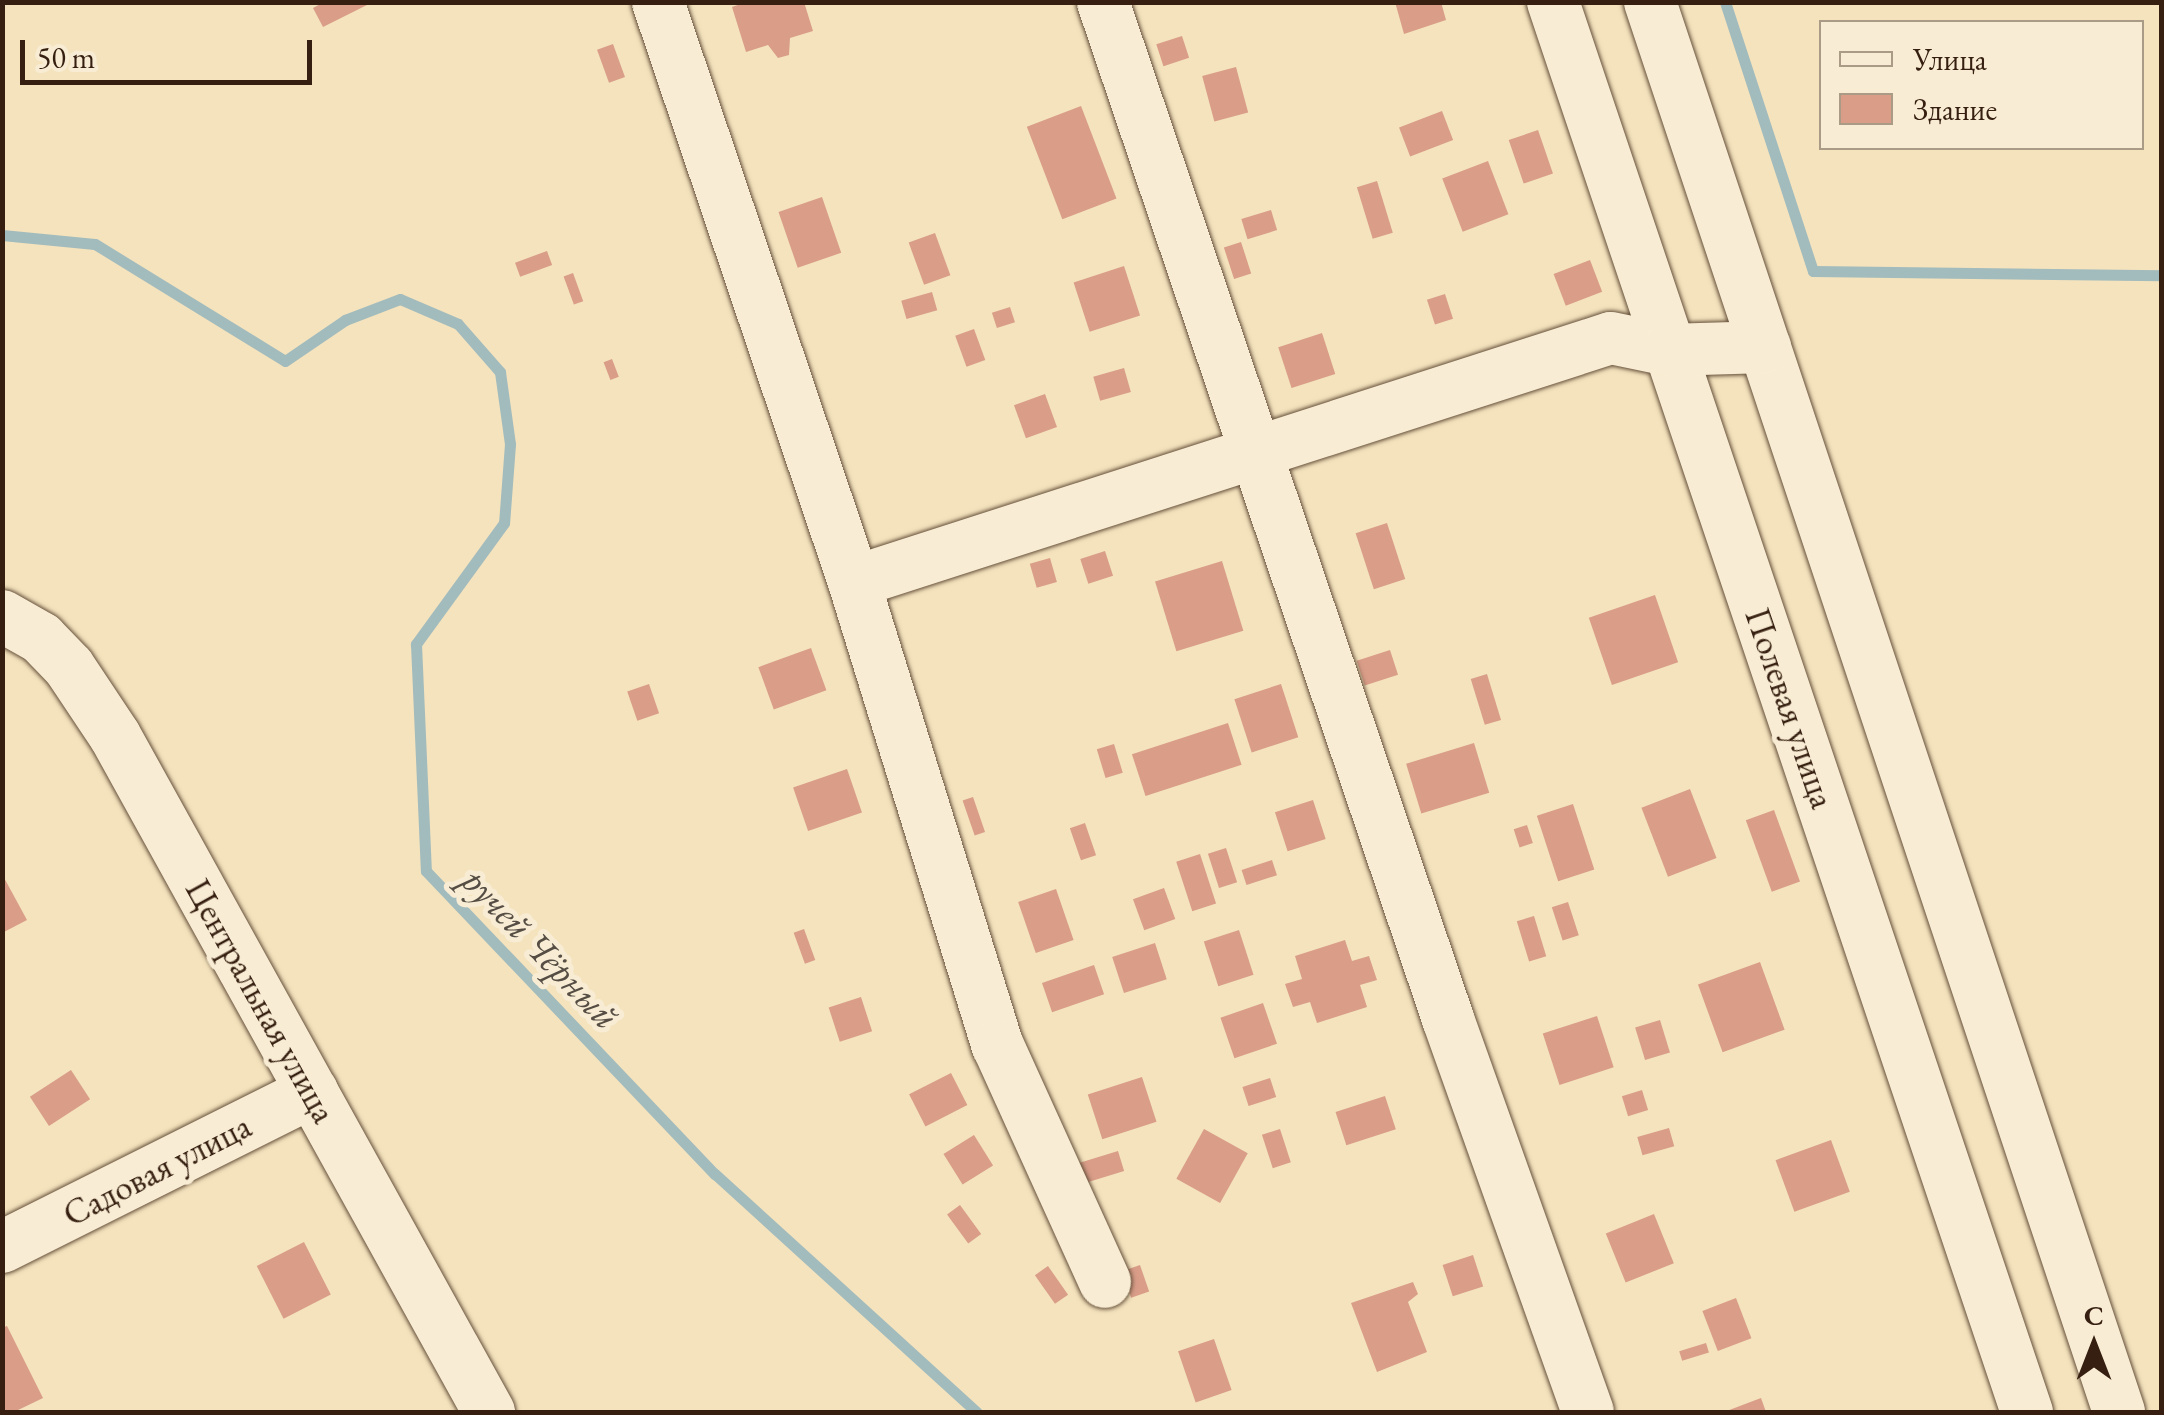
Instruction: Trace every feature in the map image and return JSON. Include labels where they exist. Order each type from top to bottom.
[{"type":"street","points":[[658,2],[854,582],[998,1046],[1105,1282]]},
{"type":"street","points":[[1104,2],[1254,450],[1588,1412]]},
{"type":"street","name":"Полевая улица","points":[[1552,2],[2028,1412]]},
{"type":"street","points":[[1650,2],[2119,1412]]},
{"type":"street","points":[[854,582],[1611,338],[1669,350],[1765,347]]},
{"type":"street","name":"Центральная улица","points":[[2,616],[40,638],[69,667],[115,736],[490,1412]]},
{"type":"street","name":"Садовая улица","points":[[2,1247],[312,1092]]},
{"type":"building","points":[[324,2],[373,2],[323,27],[313,8]]},
{"type":"building","points":[[746,2],[804,2],[813,31],[790,38],[789,55],[778,58],[768,45],[746,52],[732,7]]},
{"type":"building","points":[[1395,2],[1441,2],[1446,20],[1404,34]]},
{"type":"building","points":[[1182,36],[1189,58],[1163,66],[1156,44]]},
{"type":"building","points":[[613,44],[625,77],[609,83],[597,50]]},
{"type":"building","points":[[1236,67],[1248,112],[1214,121],[1202,76]]},
{"type":"building","points":[[1081,106],[1116,198],[1062,219],[1027,127]]},
{"type":"building","points":[[1442,111],[1453,140],[1410,156],[1399,127]]},
{"type":"building","points":[[1538,130],[1553,173],[1524,184],[1509,140]]},
{"type":"building","points":[[1488,161],[1508,214],[1463,232],[1442,179]]},
{"type":"building","points":[[1377,181],[1393,233],[1373,239],[1357,187]]},
{"type":"building","points":[[822,197],[841,253],[798,268],[779,212]]},
{"type":"building","points":[[1271,210],[1277,230],[1247,239],[1241,219]]},
{"type":"building","points":[[935,233],[950,275],[924,285],[909,243]]},
{"type":"building","points":[[1241,242],[1251,273],[1234,279],[1224,248]]},
{"type":"building","points":[[547,251],[552,265],[520,277],[515,263]]},
{"type":"building","points":[[1590,260],[1602,292],[1566,306],[1554,274]]},
{"type":"building","points":[[1124,266],[1140,315],[1090,332],[1074,282]]},
{"type":"building","points":[[573,273],[583,301],[574,305],[564,276]]},
{"type":"building","points":[[932,292],[937,310],[906,319],[901,301]]},
{"type":"building","points":[[1445,294],[1453,319],[1435,325],[1427,300]]},
{"type":"building","points":[[1010,307],[1015,322],[997,328],[992,313]]},
{"type":"building","points":[[974,329],[985,360],[966,367],[955,336]]},
{"type":"building","points":[[1322,333],[1335,374],[1292,388],[1278,347]]},
{"type":"building","points":[[612,359],[619,377],[610,380],[604,362]]},
{"type":"building","points":[[1124,368],[1131,392],[1100,401],[1093,377]]},
{"type":"building","points":[[1045,394],[1057,427],[1026,438],[1014,405]]},
{"type":"building","points":[[1387,523],[1405,579],[1374,589],[1356,533]]},
{"type":"building","points":[[1105,551],[1113,576],[1088,584],[1080,559]]},
{"type":"building","points":[[1050,558],[1057,582],[1037,588],[1030,564]]},
{"type":"building","points":[[1222,561],[1243,631],[1176,651],[1155,581]]},
{"type":"building","points":[[1655,595],[1678,662],[1612,685],[1589,618]]},
{"type":"building","points":[[811,648],[826,690],[774,709],[758,667]]},
{"type":"building","points":[[1390,650],[1398,675],[1365,686],[1357,661]]},
{"type":"building","points":[[1487,674],[1501,720],[1485,725],[1471,679]]},
{"type":"building","points":[[649,684],[659,713],[637,721],[627,691]]},
{"type":"building","points":[[1281,684],[1298,737],[1252,752],[1234,699]]},
{"type":"building","points":[[1228,723],[1242,765],[1146,796],[1132,754]]},
{"type":"building","points":[[1474,743],[1489,793],[1421,813],[1406,764]]},
{"type":"building","points":[[1114,744],[1123,773],[1106,778],[1097,749]]},
{"type":"building","points":[[847,769],[862,812],[808,831],[793,788]]},
{"type":"building","points":[[1690,789],[1717,858],[1668,877],[1641,808]]},
{"type":"building","points":[[973,797],[985,832],[975,836],[963,801]]},
{"type":"building","points":[[1313,800],[1326,839],[1288,851],[1275,812]]},
{"type":"building","points":[[1573,804],[1594,870],[1558,881],[1537,816]]},
{"type":"building","points":[[1774,810],[1800,881],[1772,892],[1746,820]]},
{"type":"building","points":[[1085,823],[1096,855],[1081,860],[1070,828]]},
{"type":"building","points":[[1527,825],[1533,843],[1520,847],[1514,829]]},
{"type":"building","points":[[1226,848],[1237,882],[1219,888],[1208,854]]},
{"type":"building","points":[[1200,854],[1216,903],[1192,911],[1176,862]]},
{"type":"building","points":[[1272,860],[1277,875],[1247,885],[1242,870]]},
{"type":"building","points":[[2,874],[27,920],[2,933]]},
{"type":"building","points":[[1164,888],[1175,919],[1144,930],[1133,899]]},
{"type":"building","points":[[1056,889],[1074,940],[1036,953],[1018,902]]},
{"type":"building","points":[[1568,902],[1579,935],[1563,941],[1552,907]]},
{"type":"building","points":[[1534,916],[1546,956],[1529,961],[1517,921]]},
{"type":"building","points":[[804,929],[815,960],[805,964],[794,933]]},
{"type":"building","points":[[1239,930],[1254,975],[1218,986],[1204,941]]},
{"type":"building","points":[[1345,940],[1352,961],[1369,956],[1377,980],[1360,985],[1367,1007],[1317,1023],[1310,1002],[1293,1007],[1285,984],[1302,979],[1295,956]]},
{"type":"building","points":[[1155,943],[1167,979],[1124,993],[1112,957]]},
{"type":"building","points":[[1760,962],[1785,1030],[1723,1052],[1698,985]]},
{"type":"building","points":[[1094,965],[1104,994],[1052,1012],[1042,983]]},
{"type":"building","points":[[861,997],[872,1031],[840,1042],[829,1008]]},
{"type":"building","points":[[1263,1003],[1277,1044],[1234,1058],[1220,1018]]},
{"type":"building","points":[[1597,1016],[1614,1067],[1559,1085],[1543,1034]]},
{"type":"building","points":[[1660,1020],[1670,1053],[1645,1060],[1635,1028]]},
{"type":"building","points":[[71,1070],[90,1099],[49,1126],[30,1097]]},
{"type":"building","points":[[951,1073],[967,1105],[925,1126],[909,1094]]},
{"type":"building","points":[[1142,1077],[1157,1122],[1102,1139],[1088,1095]]},
{"type":"building","points":[[1270,1078],[1276,1097],[1249,1106],[1242,1087]]},
{"type":"building","points":[[1642,1090],[1648,1110],[1628,1116],[1622,1096]]},
{"type":"building","points":[[1385,1096],[1396,1129],[1346,1145],[1336,1112]]},
{"type":"building","points":[[1669,1128],[1674,1146],[1643,1155],[1637,1137]]},
{"type":"building","points":[[1204,1129],[1248,1153],[1220,1203],[1176,1179]]},
{"type":"building","points":[[1280,1129],[1291,1162],[1273,1168],[1262,1135]]},
{"type":"building","points":[[974,1135],[993,1166],[963,1185],[943,1154]]},
{"type":"building","points":[[1831,1140],[1850,1192],[1794,1212],[1776,1160]]},
{"type":"building","points":[[1118,1151],[1124,1171],[1086,1183],[1080,1163]]},
{"type":"building","points":[[960,1205],[981,1234],[968,1244],[947,1214]]},
{"type":"building","points":[[1654,1214],[1674,1263],[1626,1283],[1606,1233]]},
{"type":"building","points":[[304,1242],[331,1295],[284,1319],[257,1266]]},
{"type":"building","points":[[1473,1255],[1483,1286],[1453,1296],[1443,1265]]},
{"type":"building","points":[[1140,1265],[1149,1291],[1131,1298],[1122,1271]]},
{"type":"building","points":[[1048,1266],[1068,1295],[1055,1304],[1035,1275]]},
{"type":"building","points":[[1413,1282],[1418,1294],[1408,1302],[1427,1352],[1377,1372],[1351,1303]]},
{"type":"building","points":[[1736,1298],[1751,1338],[1718,1351],[1702,1311]]},
{"type":"building","points":[[7,1326],[43,1398],[14,1412],[2,1412],[2,1328]]},
{"type":"building","points":[[1214,1339],[1232,1390],[1196,1402],[1178,1351]]},
{"type":"building","points":[[1706,1343],[1709,1353],[1682,1361],[1679,1351]]},
{"type":"building","points":[[1761,1398],[1766,1412],[1724,1412]]},
{"type":"waterway","points":[[1725,2],[1813,271],[2162,275]]},
{"type":"waterway","name":"ручей Чёрный","points":[[2,235],[95,244],[285,361],[345,320],[400,299],[458,324],[500,372],[510,444],[504,523],[416,644],[426,871],[715,1174],[977,1412]]}]
